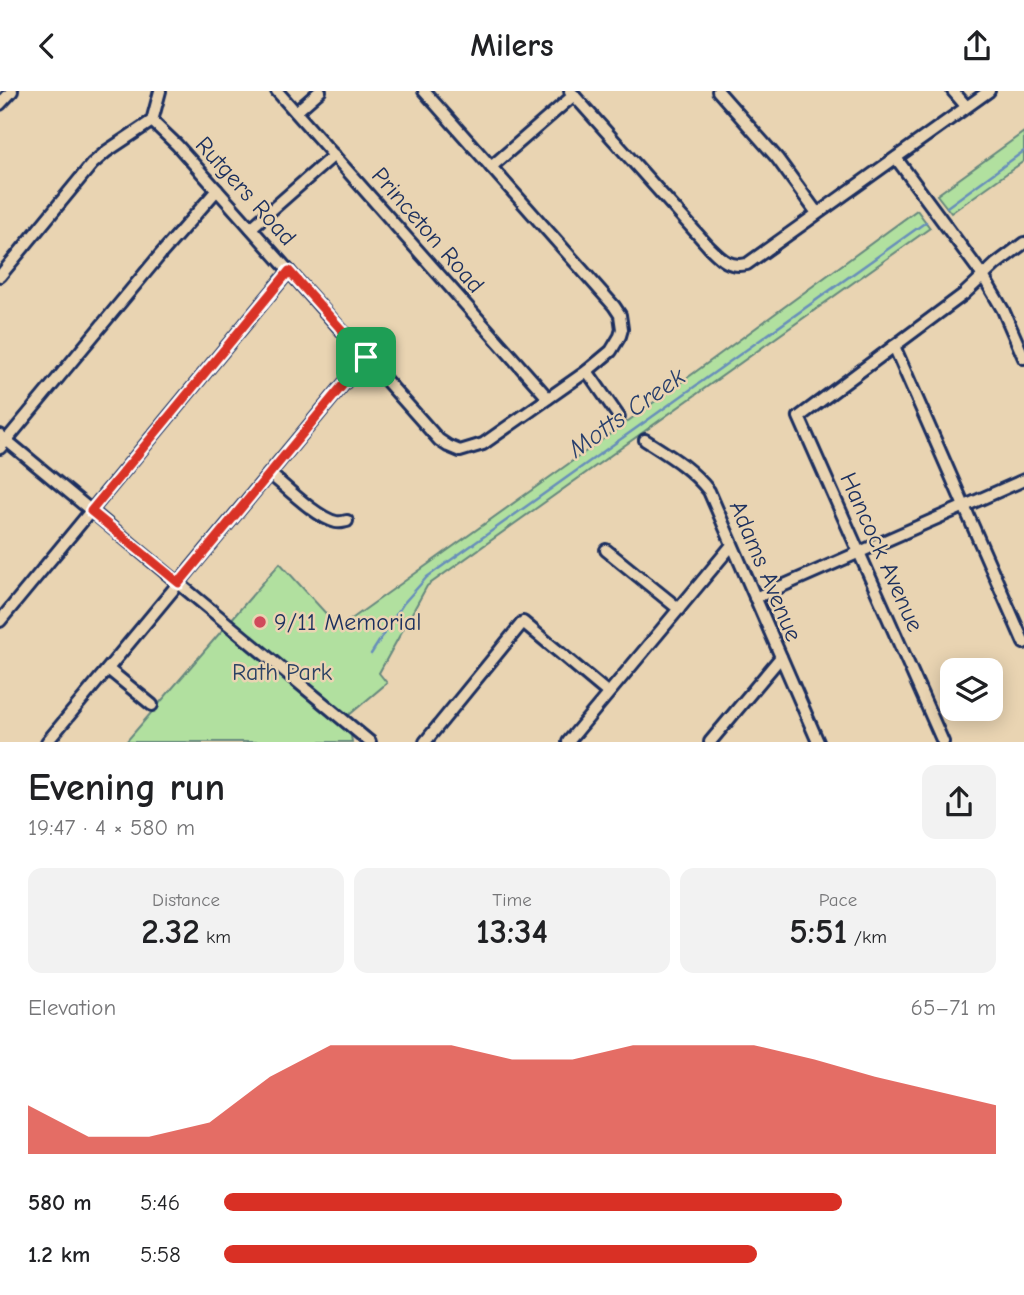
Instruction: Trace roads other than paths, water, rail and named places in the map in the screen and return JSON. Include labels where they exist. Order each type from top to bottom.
[{"type":"street","points":[[0,104],[12,91]]},
{"type":"street","points":[[0,276],[92,164],[152,121],[160,91]]},
{"type":"street","name":"Princeton Road","points":[[276,91],[548,398]]},
{"type":"street","points":[[296,112],[320,91]]},
{"type":"street","points":[[424,91],[620,315],[622,329],[611,352],[548,398]]},
{"type":"street","points":[[718,91],[777,158],[817,213]]},
{"type":"street","points":[[953,91],[966,106]]},
{"type":"street","points":[[491,167],[572,93],[724,263],[738,266],[747,264],[989,91]]},
{"type":"street","name":"Rutgers Road","points":[[152,121],[177,145],[439,440],[460,450],[483,444],[548,398]]},
{"type":"street","points":[[251,228],[334,155]]},
{"type":"street","points":[[896,157],[983,276],[1003,310],[1024,358]]},
{"type":"street","points":[[217,190],[2,441],[91,511],[370,742]]},
{"type":"street","points":[[1024,243],[894,346],[1024,643]]},
{"type":"street","points":[[0,621],[289,271]]},
{"type":"street","name":"Hancock Avenue","points":[[894,346],[799,417],[943,742]]},
{"type":"street","points":[[47,742],[366,357]]},
{"type":"street","points":[[587,371],[619,417]]},
{"type":"street","name":"Adams Avenue","points":[[645,440],[697,475],[709,491],[818,742]]},
{"type":"street","points":[[270,474],[327,518],[338,523],[347,521]]},
{"type":"street","points":[[755,598],[1024,480]]},
{"type":"street","points":[[568,742],[732,545]]},
{"type":"street","points":[[606,550],[678,609]]},
{"type":"street","points":[[425,742],[523,622],[608,693]]},
{"type":"street","points":[[710,742],[781,657]]},
{"type":"street","points":[[108,669],[152,705]]},
{"type":"waterway","name":"Motts Creek","points":[[947,207],[1024,151]]},
{"type":"waterway","name":"Motts Creek","points":[[371,654],[403,604],[427,577],[926,222]]},
{"type":"place","name":"9/11 Memorial","points":[[260,622]]},
{"type":"park label","name":"Rath Park","points":[[282,672]]}]
